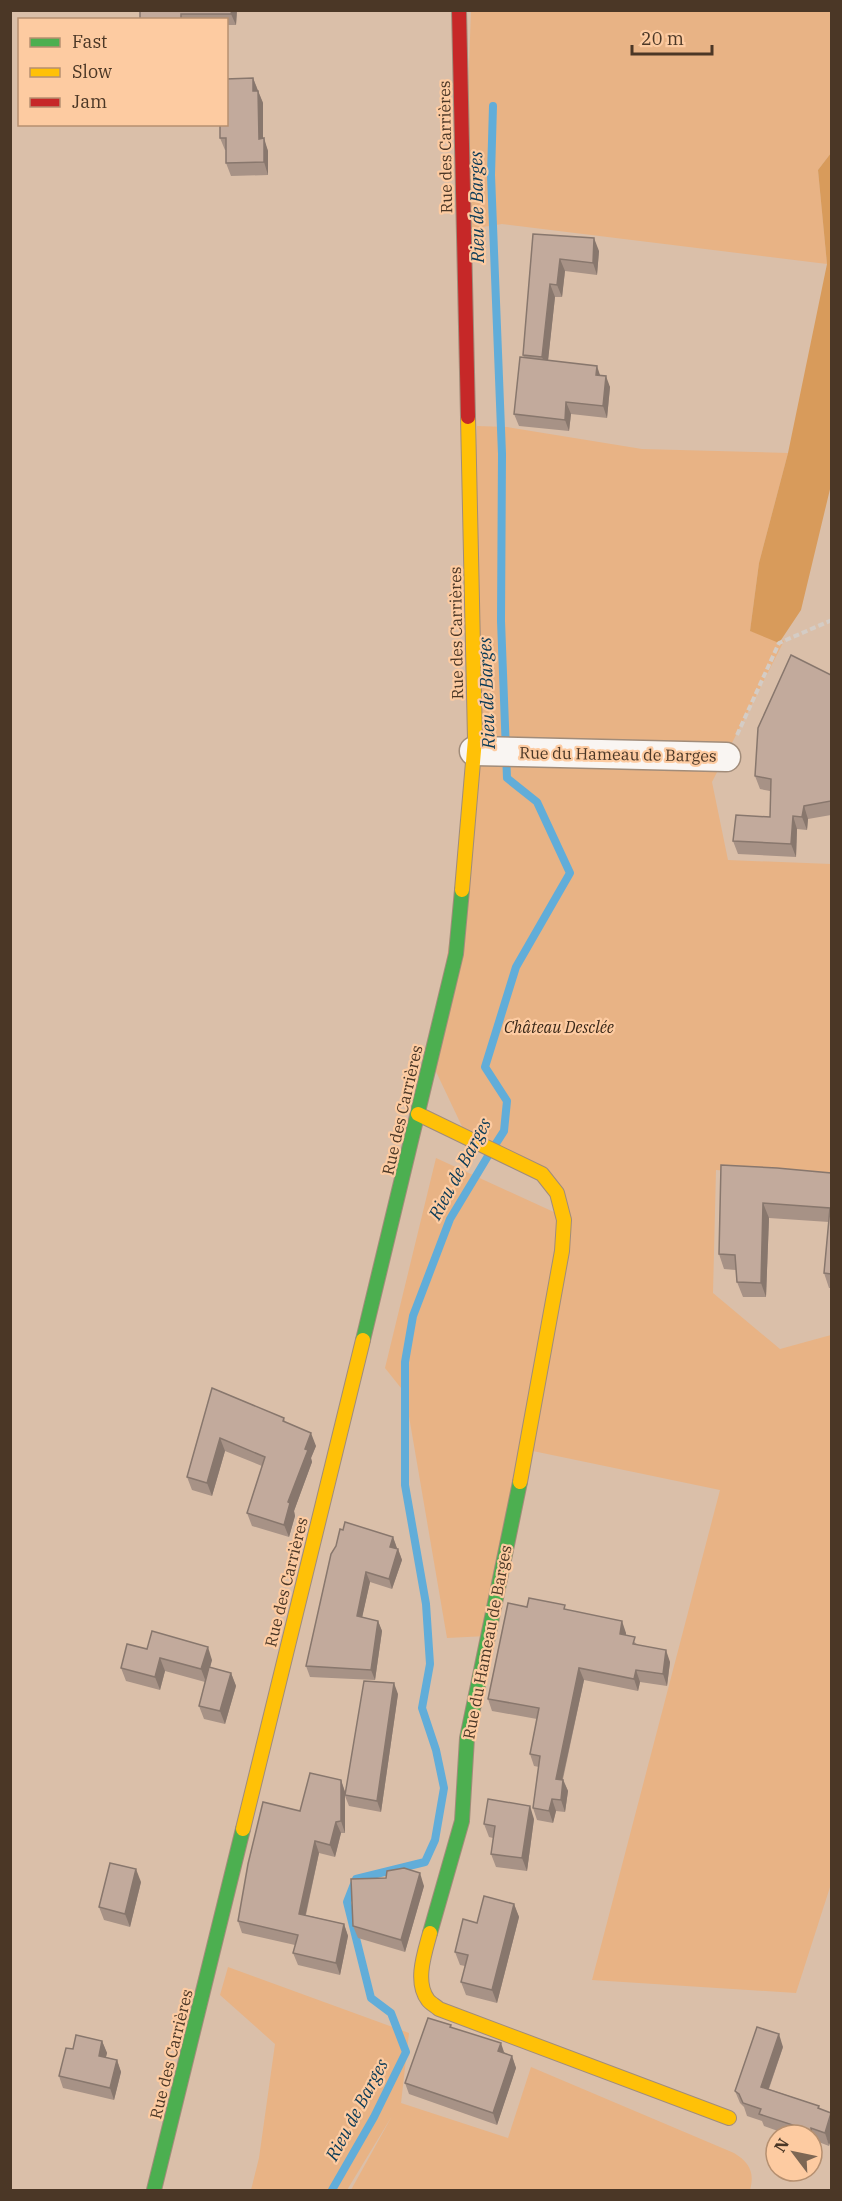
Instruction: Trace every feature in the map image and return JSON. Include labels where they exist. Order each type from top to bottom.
[{"type":"street","name":"Rue des Carrières","points":[[154,2190],[456,954],[483,751],[459,10]]},
{"type":"street","name":"Rue du Hameau de Barges","points":[[483,751],[726,757]]},
{"type":"street","name":"Rue du Hameau de Barges","points":[[418,1114],[542,1174],[557,1193],[564,1221],[562,1251],[527,1450],[467,1738],[462,1821],[423,1959],[422,1985],[427,1999],[439,2009],[729,2118]]},
{"type":"path","points":[[726,757],[779,643],[831,620]]},
{"type":"green space","points":[[471,11],[831,11],[831,153],[818,170],[827,264],[502,224],[463,230]]},
{"type":"green space","name":"Château Desclée","points":[[477,426],[507,427],[642,449],[788,453],[759,563],[750,631],[784,641],[712,782],[728,860],[831,864],[831,1179],[716,1170],[713,1293],[780,1349],[831,1335],[831,1884],[796,1993],[592,1980],[720,1490],[528,1450],[487,1636],[447,1638],[405,1393],[385,1368],[436,1158],[556,1213],[563,1232],[550,1184],[467,1137],[431,1061],[466,833]]},
{"type":"green space","points":[[228,1967],[409,2033],[401,2103],[508,2138],[531,2067],[734,2153],[750,2168],[752,2178],[750,2190],[351,2190],[392,2116],[347,2190],[251,2190],[259,2158],[275,2044],[220,1995]]},
{"type":"shaded area","points":[[831,153],[831,485],[801,610],[779,643],[750,631],[759,563],[788,453],[827,264],[818,170]]},
{"type":"building","points":[[140,10],[232,10],[231,14],[181,14],[181,18],[140,18]]},
{"type":"building","points":[[253,78],[253,91],[258,91],[259,139],[264,138],[264,162],[226,163],[226,138],[220,138],[220,126],[228,126],[228,79]]},
{"type":"building","points":[[533,234],[594,238],[593,263],[560,259],[557,285],[550,284],[542,357],[523,355]]},
{"type":"building","points":[[520,357],[597,366],[596,375],[606,376],[603,406],[566,402],[565,420],[514,414]]},
{"type":"building","points":[[791,655],[831,675],[831,801],[804,806],[802,817],[793,816],[791,844],[733,841],[736,815],[770,817],[771,779],[755,776],[758,728]]},
{"type":"building","points":[[721,1165],[831,1173],[831,1274],[824,1273],[830,1208],[763,1203],[761,1283],[737,1282],[735,1255],[719,1254]]},
{"type":"building","points":[[212,1388],[284,1418],[283,1421],[311,1433],[305,1449],[308,1450],[288,1502],[290,1503],[284,1525],[247,1513],[265,1457],[220,1438],[207,1483],[187,1477]]},
{"type":"building","points":[[345,1522],[393,1537],[390,1547],[398,1549],[389,1579],[366,1572],[357,1616],[378,1621],[371,1670],[306,1666],[331,1554]]},
{"type":"building","points":[[529,1598],[565,1605],[564,1609],[622,1621],[620,1634],[635,1637],[633,1644],[666,1650],[663,1674],[636,1670],[634,1679],[579,1668],[556,1779],[563,1780],[561,1800],[552,1799],[549,1811],[533,1808],[540,1756],[530,1754],[539,1708],[488,1699],[508,1603],[527,1607]]},
{"type":"building","points":[[152,1631],[208,1647],[201,1669],[160,1658],[155,1677],[121,1668],[127,1644],[147,1649]]},
{"type":"building","points":[[209,1667],[231,1673],[220,1711],[199,1706]]},
{"type":"building","points":[[364,1681],[394,1683],[377,1801],[345,1795]]},
{"type":"building","points":[[310,1773],[341,1780],[341,1821],[336,1822],[330,1845],[315,1841],[299,1914],[344,1924],[336,1963],[293,1953],[298,1935],[238,1921],[248,1864],[263,1802],[300,1811]]},
{"type":"building","points":[[488,1799],[530,1806],[522,1858],[491,1854],[495,1826],[484,1824]]},
{"type":"building","points":[[110,1863],[136,1869],[125,1914],[99,1907]]},
{"type":"building","points":[[404,1868],[420,1873],[401,1940],[353,1926],[351,1879],[386,1878],[387,1871]]},
{"type":"building","points":[[484,1896],[514,1904],[492,1990],[461,1982],[468,1955],[455,1952],[463,1919],[477,1923]]},
{"type":"building","points":[[428,2018],[501,2043],[498,2051],[512,2056],[493,2113],[405,2083]]},
{"type":"building","points":[[757,2027],[779,2034],[761,2087],[819,2106],[818,2108],[831,2113],[825,2133],[824,2123],[787,2123],[759,2114],[761,2109],[743,2103],[735,2091]]},
{"type":"building","points":[[76,2035],[102,2041],[99,2056],[117,2060],[110,2088],[59,2076],[66,2048],[73,2049]]},
{"type":"waterway","name":"Rieu de Barges","points":[[493,106],[491,175],[502,454],[501,621],[507,778],[537,802],[570,873],[516,967],[485,1067],[507,1101],[504,1131],[495,1145]]},
{"type":"waterway","name":"Rieu de Barges","points":[[332,2190],[374,2117],[406,2052],[391,2013],[371,1998],[347,1902],[356,1879],[425,1862],[435,1840],[444,1788],[436,1750],[422,1708],[430,1664],[426,1604],[405,1485],[405,1362],[413,1316],[450,1219],[488,1156]]},
{"type":"traffic: fast","points":[[363,1340],[456,954],[462,890]]},
{"type":"traffic: fast","points":[[430,1933],[462,1821],[467,1738],[520,1482]]},
{"type":"traffic: fast","points":[[154,2190],[243,1829]]},
{"type":"traffic: slow","points":[[462,890],[475,739],[468,417]]},
{"type":"traffic: slow","points":[[418,1114],[542,1174],[557,1193],[564,1220],[562,1251],[520,1482]]},
{"type":"traffic: slow","points":[[243,1829],[363,1340]]},
{"type":"traffic: slow","points":[[430,1933],[423,1958],[422,1985],[428,2000],[439,2009],[729,2118]]},
{"type":"traffic: jam","points":[[459,10],[468,417]]}]
